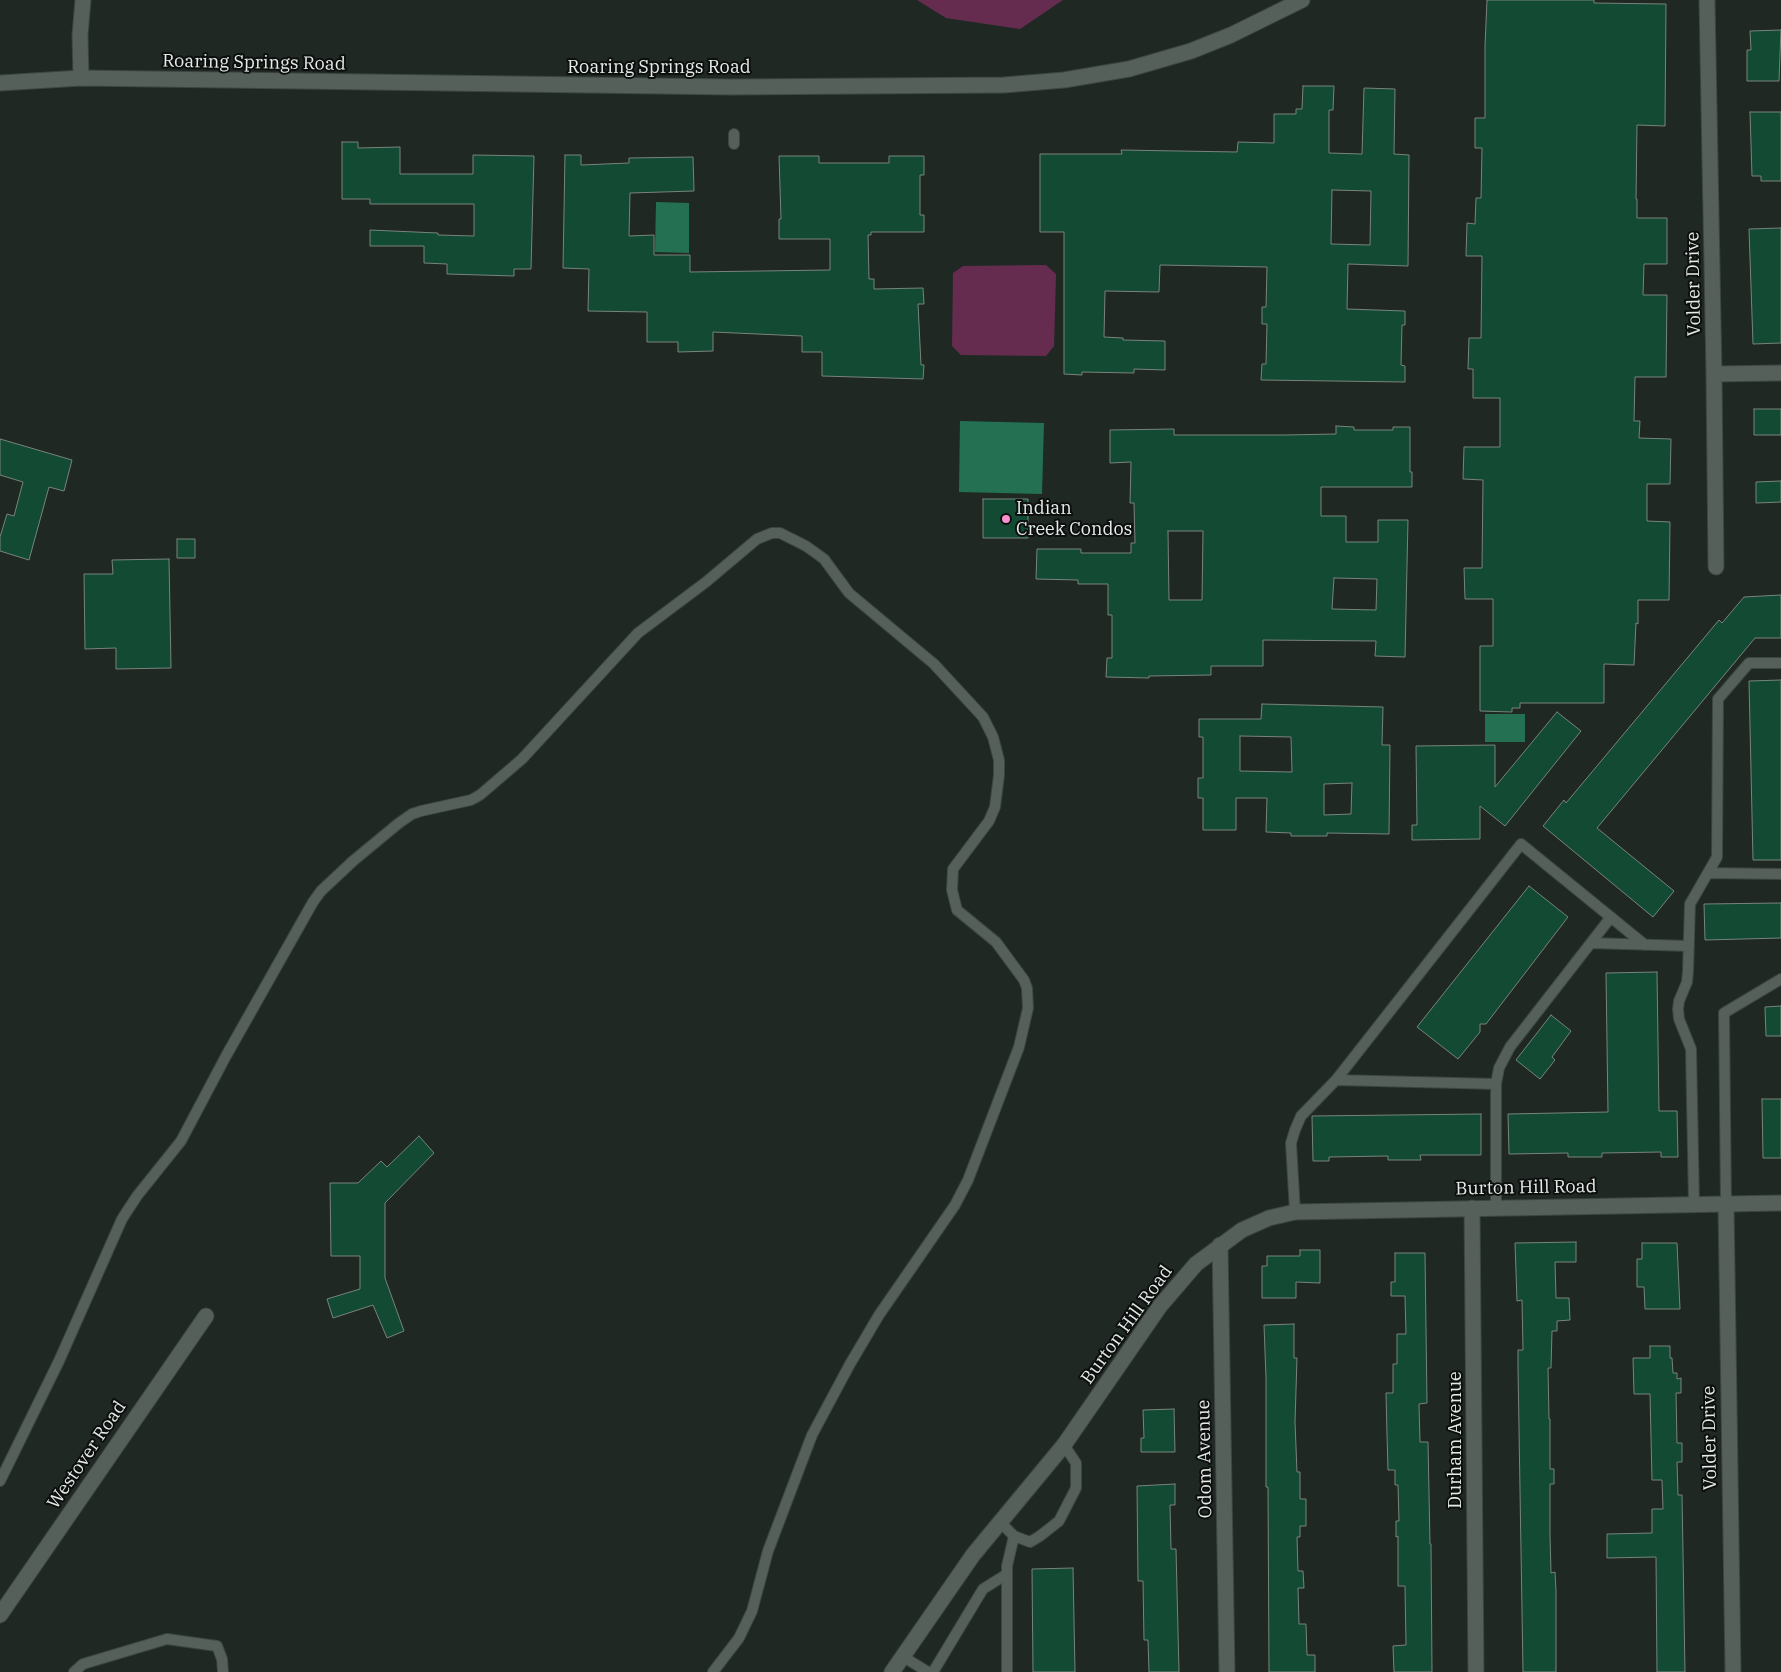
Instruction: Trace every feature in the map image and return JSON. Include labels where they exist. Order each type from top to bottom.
[{"type":"street","points":[[81,78],[80,35],[83,0]]},
{"type":"street","name":"Roaring Springs Road","points":[[0,83],[81,78],[711,87],[1004,86],[1064,80],[1138,66],[1190,51],[1230,35],[1302,0]]},
{"type":"street","name":"Volder Drive","points":[[1707,0],[1716,566]]},
{"type":"street","points":[[1714,374],[1781,373]]},
{"type":"street","name":"Burton Hill Road","points":[[892,1672],[973,1554],[1064,1445],[1160,1306],[1196,1264],[1242,1230],[1269,1218],[1295,1212],[1781,1203]]},
{"type":"street","name":"Volder Drive","points":[[1726,1204],[1732,1672]]},
{"type":"street","name":"Durham Avenue","points":[[1472,1208],[1476,1672]]},
{"type":"street","name":"Odom Avenue","points":[[1220,1245],[1227,1672]]},
{"type":"street","name":"Westover Road","points":[[1,1613],[206,1316]]},
{"type":"lane","points":[[0,1481],[59,1360],[122,1219],[137,1196],[181,1141],[226,1056],[321,891],[353,861],[412,814],[421,810],[471,800],[480,796],[522,759],[638,634],[706,582],[757,539],[772,533],[780,533],[806,546],[824,559],[849,593],[934,664],[983,717],[993,737],[999,760],[995,806],[989,821],[953,869],[952,890],[957,910],[996,942],[1024,980],[1027,988],[1028,1008],[1019,1047],[968,1180],[955,1205],[879,1315],[812,1435],[768,1551],[752,1611],[739,1638],[713,1672]]},
{"type":"lane","points":[[1694,1204],[1691,1048],[1678,1009],[1686,982],[1690,904],[1717,857],[1718,699],[1749,663],[1781,663]]},
{"type":"lane","points":[[1295,1212],[1291,1143],[1301,1116],[1336,1080],[1522,844],[1645,945]]},
{"type":"lane","points":[[1708,873],[1781,874]]},
{"type":"lane","points":[[1496,1208],[1496,1084],[1499,1068],[1510,1047],[1611,917]]},
{"type":"lane","points":[[1591,943],[1689,946]]},
{"type":"lane","points":[[1726,1204],[1724,1013],[1781,979]]},
{"type":"lane","points":[[1336,1080],[1496,1084]]},
{"type":"lane","points":[[1000,1522],[1014,1536],[1030,1542],[1059,1520],[1076,1488],[1076,1463],[1064,1445]]},
{"type":"lane","points":[[1007,1672],[1007,1566],[1014,1536]]},
{"type":"lane","points":[[933,1672],[983,1590],[1007,1574]]},
{"type":"lane","points":[[74,1672],[83,1664],[168,1638],[217,1646],[222,1659],[223,1672]]},
{"type":"lane","points":[[902,1656],[928,1672]]},
{"type":"shaded area","points":[[917,0],[1063,0],[1020,29],[946,18]]},
{"type":"shaded area","points":[[656,202],[689,203],[689,253],[655,252]]},
{"type":"shaded area","points":[[1046,265],[1056,274],[1054,346],[1046,356],[961,355],[952,346],[953,273],[963,266]]},
{"type":"shaded area","points":[[960,421],[1044,423],[1042,494],[959,492]]},
{"type":"shaded area","points":[[1485,714],[1525,714],[1525,742],[1485,742]]},
{"type":"building","points":[[1487,0],[1594,0],[1594,3],[1666,4],[1665,126],[1637,125],[1636,199],[1637,218],[1667,218],[1667,264],[1644,264],[1643,295],[1667,295],[1666,377],[1635,377],[1634,421],[1640,421],[1639,438],[1671,439],[1670,484],[1647,484],[1647,521],[1670,522],[1669,600],[1638,600],[1634,665],[1604,664],[1604,703],[1520,703],[1520,708],[1512,708],[1512,712],[1480,711],[1480,646],[1493,646],[1493,599],[1465,599],[1464,568],[1482,568],[1483,480],[1463,479],[1464,447],[1500,447],[1500,398],[1473,398],[1473,369],[1468,369],[1469,338],[1481,338],[1482,256],[1466,256],[1467,223],[1475,224],[1476,198],[1481,198],[1482,148],[1475,148],[1475,118],[1485,118]]},
{"type":"building","points":[[1781,30],[1779,81],[1747,81],[1747,50],[1751,50],[1750,31]]},
{"type":"building","points":[[1303,86],[1334,86],[1333,110],[1329,110],[1329,153],[1362,154],[1364,88],[1395,89],[1394,154],[1409,155],[1408,266],[1348,264],[1347,309],[1405,311],[1405,325],[1402,325],[1401,365],[1405,366],[1405,382],[1261,380],[1262,364],[1266,364],[1267,324],[1262,324],[1262,307],[1266,307],[1267,267],[1160,265],[1159,292],[1105,291],[1104,337],[1123,338],[1123,340],[1165,341],[1165,370],[1134,369],[1134,373],[1082,372],[1082,375],[1064,374],[1064,232],[1040,232],[1040,154],[1122,154],[1121,150],[1237,152],[1238,142],[1274,143],[1274,114],[1296,114],[1296,109],[1302,109]],"holes":[[[1332,190],[1371,191],[1370,245],[1331,244]]]},
{"type":"building","points":[[1750,112],[1781,112],[1781,181],[1761,181],[1761,176],[1752,176]]},
{"type":"building","points":[[342,142],[358,142],[358,148],[400,147],[400,174],[473,174],[473,155],[534,156],[531,269],[514,269],[514,276],[447,274],[447,264],[424,263],[424,246],[370,246],[370,230],[474,236],[474,204],[370,204],[370,199],[342,199]]},
{"type":"building","points":[[565,155],[581,155],[581,165],[629,163],[629,158],[693,157],[694,191],[630,193],[629,236],[654,235],[654,255],[690,255],[690,272],[830,270],[830,239],[779,239],[779,219],[781,219],[779,156],[819,156],[819,163],[889,163],[889,156],[924,156],[924,175],[920,175],[920,215],[924,215],[924,232],[871,232],[871,235],[868,235],[869,279],[874,279],[874,289],[923,288],[924,304],[918,304],[921,365],[924,365],[923,379],[822,376],[822,352],[802,352],[802,336],[713,332],[713,351],[678,352],[678,342],[647,342],[647,312],[588,311],[589,269],[563,268]]},
{"type":"building","points":[[1781,228],[1781,343],[1753,344],[1749,229]]},
{"type":"building","points":[[1754,409],[1781,409],[1781,435],[1754,435]]},
{"type":"building","points":[[1336,426],[1354,427],[1354,430],[1393,430],[1393,427],[1410,427],[1412,487],[1321,487],[1321,516],[1346,516],[1346,542],[1378,542],[1378,520],[1408,520],[1405,657],[1375,656],[1376,641],[1263,640],[1263,666],[1211,666],[1211,675],[1149,676],[1149,678],[1106,677],[1107,658],[1112,658],[1112,615],[1108,615],[1108,584],[1078,584],[1078,580],[1036,579],[1037,549],[1081,549],[1081,553],[1131,553],[1131,543],[1135,543],[1134,503],[1130,503],[1131,462],[1110,463],[1110,430],[1174,429],[1174,435],[1336,434]],"holes":[[[1168,531],[1203,531],[1202,600],[1169,600]],[[1334,578],[1377,579],[1376,610],[1332,609]]]},
{"type":"building","points":[[0,439],[72,460],[64,491],[49,487],[29,560],[0,551],[0,537],[7,514],[14,516],[23,482],[0,475]]},
{"type":"building","points":[[1781,481],[1781,502],[1756,503],[1756,482]]},
{"type":"building","name":"Indian Creek Condos","points":[[983,499],[1028,499],[1028,538],[983,538]]},
{"type":"building","points":[[177,539],[195,539],[195,558],[177,558]]},
{"type":"building","points":[[169,559],[171,668],[116,669],[116,648],[85,649],[84,574],[113,574],[112,560]]},
{"type":"building","points":[[1781,595],[1781,638],[1755,638],[1597,828],[1674,891],[1653,917],[1543,826],[1564,800],[1566,803],[1719,620],[1722,623],[1744,597]]},
{"type":"building","points":[[1781,680],[1781,860],[1753,860],[1749,681]]},
{"type":"building","points":[[1262,704],[1383,707],[1382,745],[1390,745],[1389,834],[1327,833],[1327,836],[1291,836],[1291,833],[1266,832],[1267,798],[1236,798],[1236,830],[1203,830],[1203,798],[1198,798],[1198,778],[1203,778],[1203,737],[1199,737],[1199,719],[1261,719]],"holes":[[[1240,736],[1291,737],[1292,772],[1240,771]],[[1352,783],[1351,814],[1324,815],[1324,784]]]},
{"type":"building","points":[[1557,712],[1581,731],[1505,826],[1480,806],[1480,839],[1412,840],[1412,825],[1417,825],[1416,746],[1495,745],[1495,787]]},
{"type":"building","points":[[1529,886],[1568,917],[1486,1024],[1480,1024],[1480,1032],[1458,1059],[1417,1027]]},
{"type":"building","points":[[1781,903],[1781,938],[1705,940],[1704,904]]},
{"type":"building","points":[[1657,972],[1659,1111],[1677,1111],[1678,1157],[1661,1157],[1661,1152],[1602,1153],[1602,1157],[1568,1157],[1568,1153],[1509,1154],[1508,1114],[1608,1112],[1606,973]]},
{"type":"building","points":[[1781,1006],[1781,1036],[1766,1036],[1765,1007]]},
{"type":"building","points":[[1551,1015],[1571,1031],[1552,1057],[1555,1060],[1540,1079],[1516,1060]]},
{"type":"building","points":[[1762,1099],[1781,1099],[1781,1158],[1763,1158]]},
{"type":"building","points":[[1481,1114],[1481,1155],[1420,1155],[1421,1160],[1388,1160],[1388,1156],[1329,1157],[1329,1161],[1313,1161],[1312,1116]]},
{"type":"building","points":[[419,1136],[434,1153],[385,1203],[385,1278],[404,1331],[387,1338],[373,1305],[333,1318],[327,1299],[360,1289],[360,1256],[331,1256],[330,1183],[358,1183],[381,1161],[387,1167]]},
{"type":"building","points":[[1576,1242],[1576,1262],[1555,1262],[1556,1298],[1569,1298],[1570,1320],[1557,1321],[1557,1331],[1552,1331],[1551,1368],[1548,1368],[1550,1469],[1554,1469],[1554,1484],[1550,1484],[1550,1535],[1551,1573],[1555,1572],[1556,1591],[1556,1672],[1523,1672],[1518,1350],[1523,1350],[1522,1300],[1517,1301],[1515,1243]]},
{"type":"building","points":[[1642,1243],[1677,1243],[1680,1309],[1645,1309],[1644,1287],[1637,1287],[1637,1259],[1642,1259]]},
{"type":"building","points":[[1300,1250],[1320,1250],[1320,1283],[1296,1282],[1296,1298],[1262,1298],[1262,1266],[1267,1266],[1267,1256],[1300,1256]]},
{"type":"building","points":[[1395,1253],[1425,1253],[1427,1403],[1419,1404],[1420,1442],[1428,1442],[1432,1672],[1394,1672],[1393,1646],[1406,1645],[1405,1586],[1398,1586],[1398,1536],[1396,1537],[1396,1521],[1399,1521],[1398,1485],[1395,1485],[1395,1470],[1388,1470],[1387,1435],[1386,1393],[1393,1393],[1393,1364],[1397,1364],[1397,1334],[1406,1334],[1405,1296],[1391,1296],[1391,1282],[1395,1282]]},
{"type":"building","points":[[1294,1324],[1294,1358],[1297,1358],[1295,1422],[1297,1472],[1300,1472],[1300,1499],[1306,1499],[1306,1526],[1300,1526],[1300,1537],[1297,1537],[1298,1571],[1303,1571],[1304,1588],[1298,1588],[1299,1624],[1306,1624],[1307,1655],[1315,1655],[1315,1672],[1269,1672],[1268,1487],[1266,1487],[1264,1325]]},
{"type":"building","points":[[1650,1346],[1670,1346],[1673,1373],[1677,1373],[1677,1379],[1681,1378],[1681,1393],[1676,1393],[1677,1443],[1682,1443],[1682,1462],[1677,1462],[1678,1495],[1682,1495],[1685,1672],[1657,1672],[1656,1557],[1607,1558],[1607,1534],[1652,1533],[1652,1509],[1663,1509],[1662,1480],[1652,1480],[1650,1394],[1634,1394],[1633,1358],[1650,1358]]},
{"type":"building","points":[[1174,1409],[1175,1452],[1141,1452],[1141,1438],[1144,1438],[1143,1410]]},
{"type":"building","points":[[1175,1484],[1175,1505],[1170,1505],[1171,1549],[1176,1549],[1179,1672],[1149,1672],[1148,1640],[1144,1640],[1143,1581],[1138,1581],[1137,1486]]},
{"type":"building","points":[[1073,1568],[1075,1672],[1033,1672],[1032,1569]]},
{"type":"place","name":"Indian Creek Condos","points":[[1006,519]]}]
